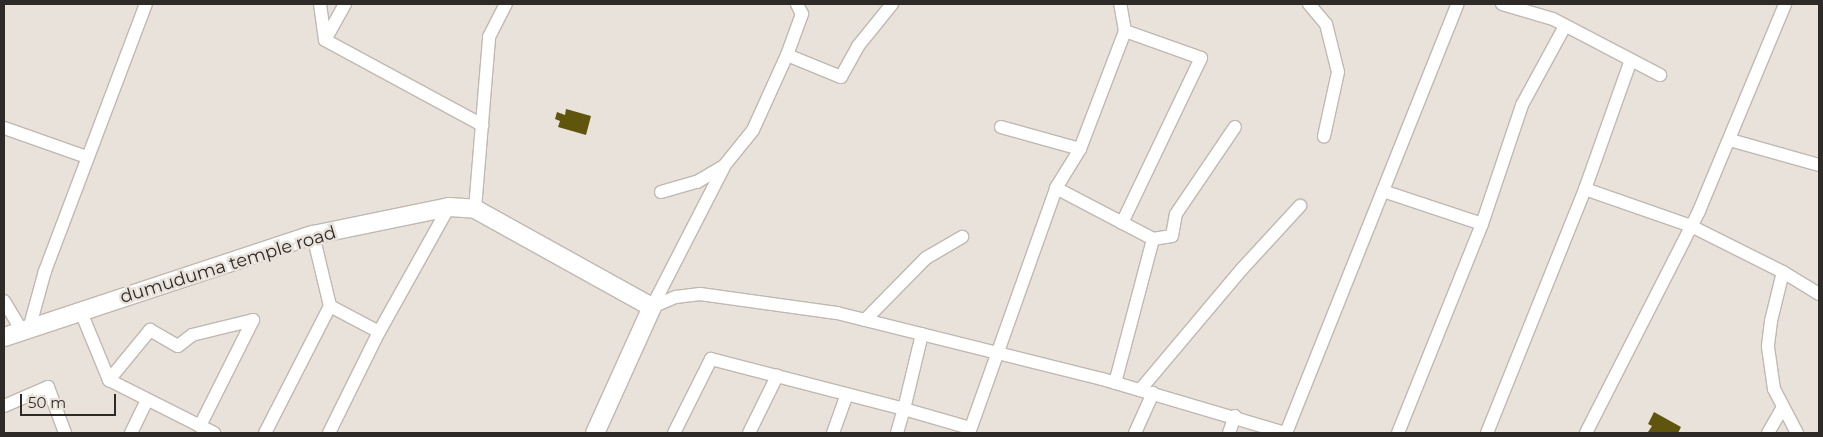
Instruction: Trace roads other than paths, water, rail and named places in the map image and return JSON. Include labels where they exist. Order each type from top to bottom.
[{"type":"street","points":[[26,330],[45,271],[146,4]]},
{"type":"street","points":[[320,4],[325,40]]},
{"type":"street","points":[[325,40],[345,4]]},
{"type":"street","points":[[475,209],[489,37],[506,4]]},
{"type":"street","points":[[595,433],[652,307],[724,166],[753,130],[787,55],[802,14],[797,4]]},
{"type":"street","points":[[787,55],[841,77],[858,46],[892,4]]},
{"type":"street","points":[[674,433],[711,359],[904,409],[970,431],[995,353],[1056,188],[1080,150],[1125,31],[1120,4]]},
{"type":"street","points":[[1309,4],[1326,24],[1338,72],[1324,136]]},
{"type":"street","points":[[652,307],[676,297],[700,294],[865,320],[1147,391],[1235,416],[1286,433],[1458,4]]},
{"type":"street","points":[[1502,4],[1565,26],[1660,75]]},
{"type":"street","points":[[1586,433],[1691,226],[1730,140],[1785,4]]},
{"type":"street","points":[[1398,433],[1482,224],[1522,105],[1565,26]]},
{"type":"street","points":[[1122,223],[1201,58],[1125,31]]},
{"type":"street","points":[[325,40],[482,124]]},
{"type":"street","points":[[1487,433],[1585,189],[1630,60]]},
{"type":"street","points":[[1001,127],[1080,150]]},
{"type":"street","points":[[1056,188],[1153,239],[1172,236],[1176,214],[1236,127]]},
{"type":"street","points":[[4,128],[87,157]]},
{"type":"street","points":[[1730,140],[1819,165]]},
{"type":"street","points":[[661,192],[696,182],[724,166]]},
{"type":"street","points":[[1585,189],[1691,226],[1783,272],[1819,294]]},
{"type":"street","points":[[1383,191],[1482,224]]},
{"type":"street","points":[[1135,433],[1147,391],[1242,269],[1300,206]]},
{"type":"street","points":[[329,433],[379,332],[449,207]]},
{"type":"street","name":"dumuduma temple road","points":[[4,338],[313,235],[449,207],[475,209],[652,307]]},
{"type":"street","points":[[264,433],[330,306],[313,235]]},
{"type":"street","points":[[865,320],[926,258],[962,238]]},
{"type":"street","points":[[1115,383],[1153,239]]},
{"type":"street","points":[[1783,272],[1771,321],[1768,347],[1774,389],[1797,433]]},
{"type":"street","points":[[4,301],[26,330]]},
{"type":"street","points":[[330,306],[379,332]]},
{"type":"street","points":[[81,312],[108,380],[205,430],[253,320],[192,335],[178,346],[150,330],[108,380]]},
{"type":"street","points":[[897,433],[922,334]]},
{"type":"street","points":[[749,433],[777,376]]},
{"type":"street","points":[[4,406],[48,387],[67,433]]},
{"type":"street","points":[[833,433],[847,394]]},
{"type":"street","points":[[131,433],[147,400]]},
{"type":"street","points":[[1768,433],[1783,407]]},
{"type":"street","points":[[1229,433],[1235,416]]}]
